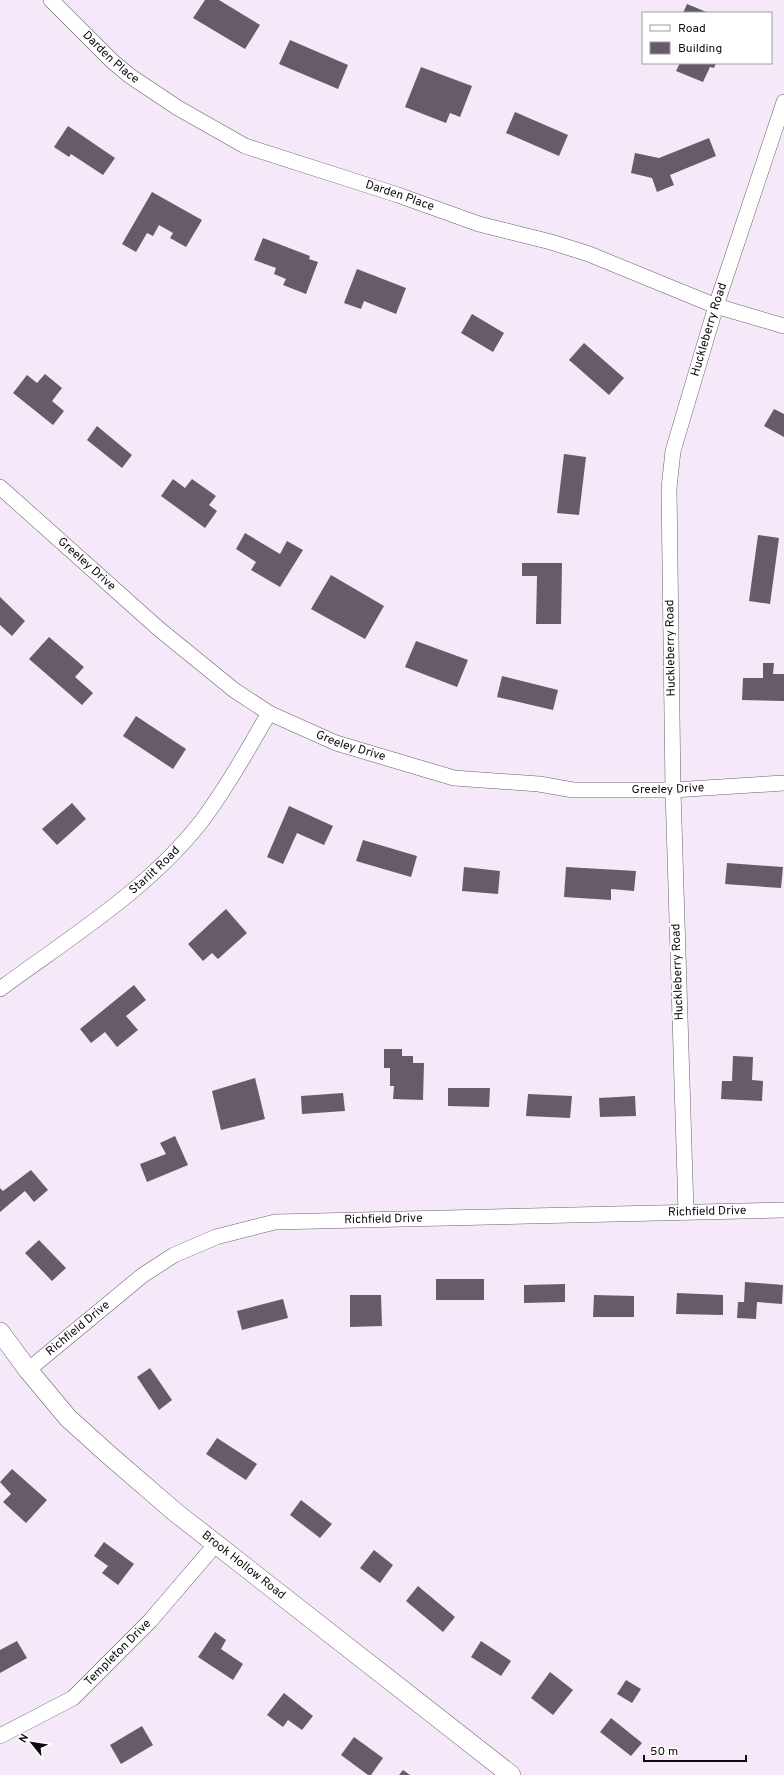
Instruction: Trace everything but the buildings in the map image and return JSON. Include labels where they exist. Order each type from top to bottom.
[{"type":"street","name":"Darden Place","points":[[51,0],[112,61],[130,76],[178,108],[245,146],[398,195],[480,224],[551,242],[589,254],[716,306],[784,326]]},
{"type":"street","name":"Huckleberry Road","points":[[686,1212],[673,790],[669,488],[673,451],[716,306],[784,102]]},
{"type":"street","name":"Greeley Drive","points":[[0,487],[158,629],[234,690],[269,713],[336,743],[454,778],[539,784],[573,790],[673,790],[784,783]]},
{"type":"street","name":"Starlit Road","points":[[0,989],[130,894],[172,854],[204,818],[248,751],[269,713]]},
{"type":"street","name":"Richfield Drive","points":[[28,1370],[143,1275],[174,1255],[216,1237],[275,1222],[784,1210]]},
{"type":"street","name":"Brook Hollow Road","points":[[0,1332],[28,1370],[68,1418],[175,1512],[511,1775]]},
{"type":"street","name":"Templeton Drive","points":[[0,1736],[73,1698],[150,1621],[216,1544]]}]
